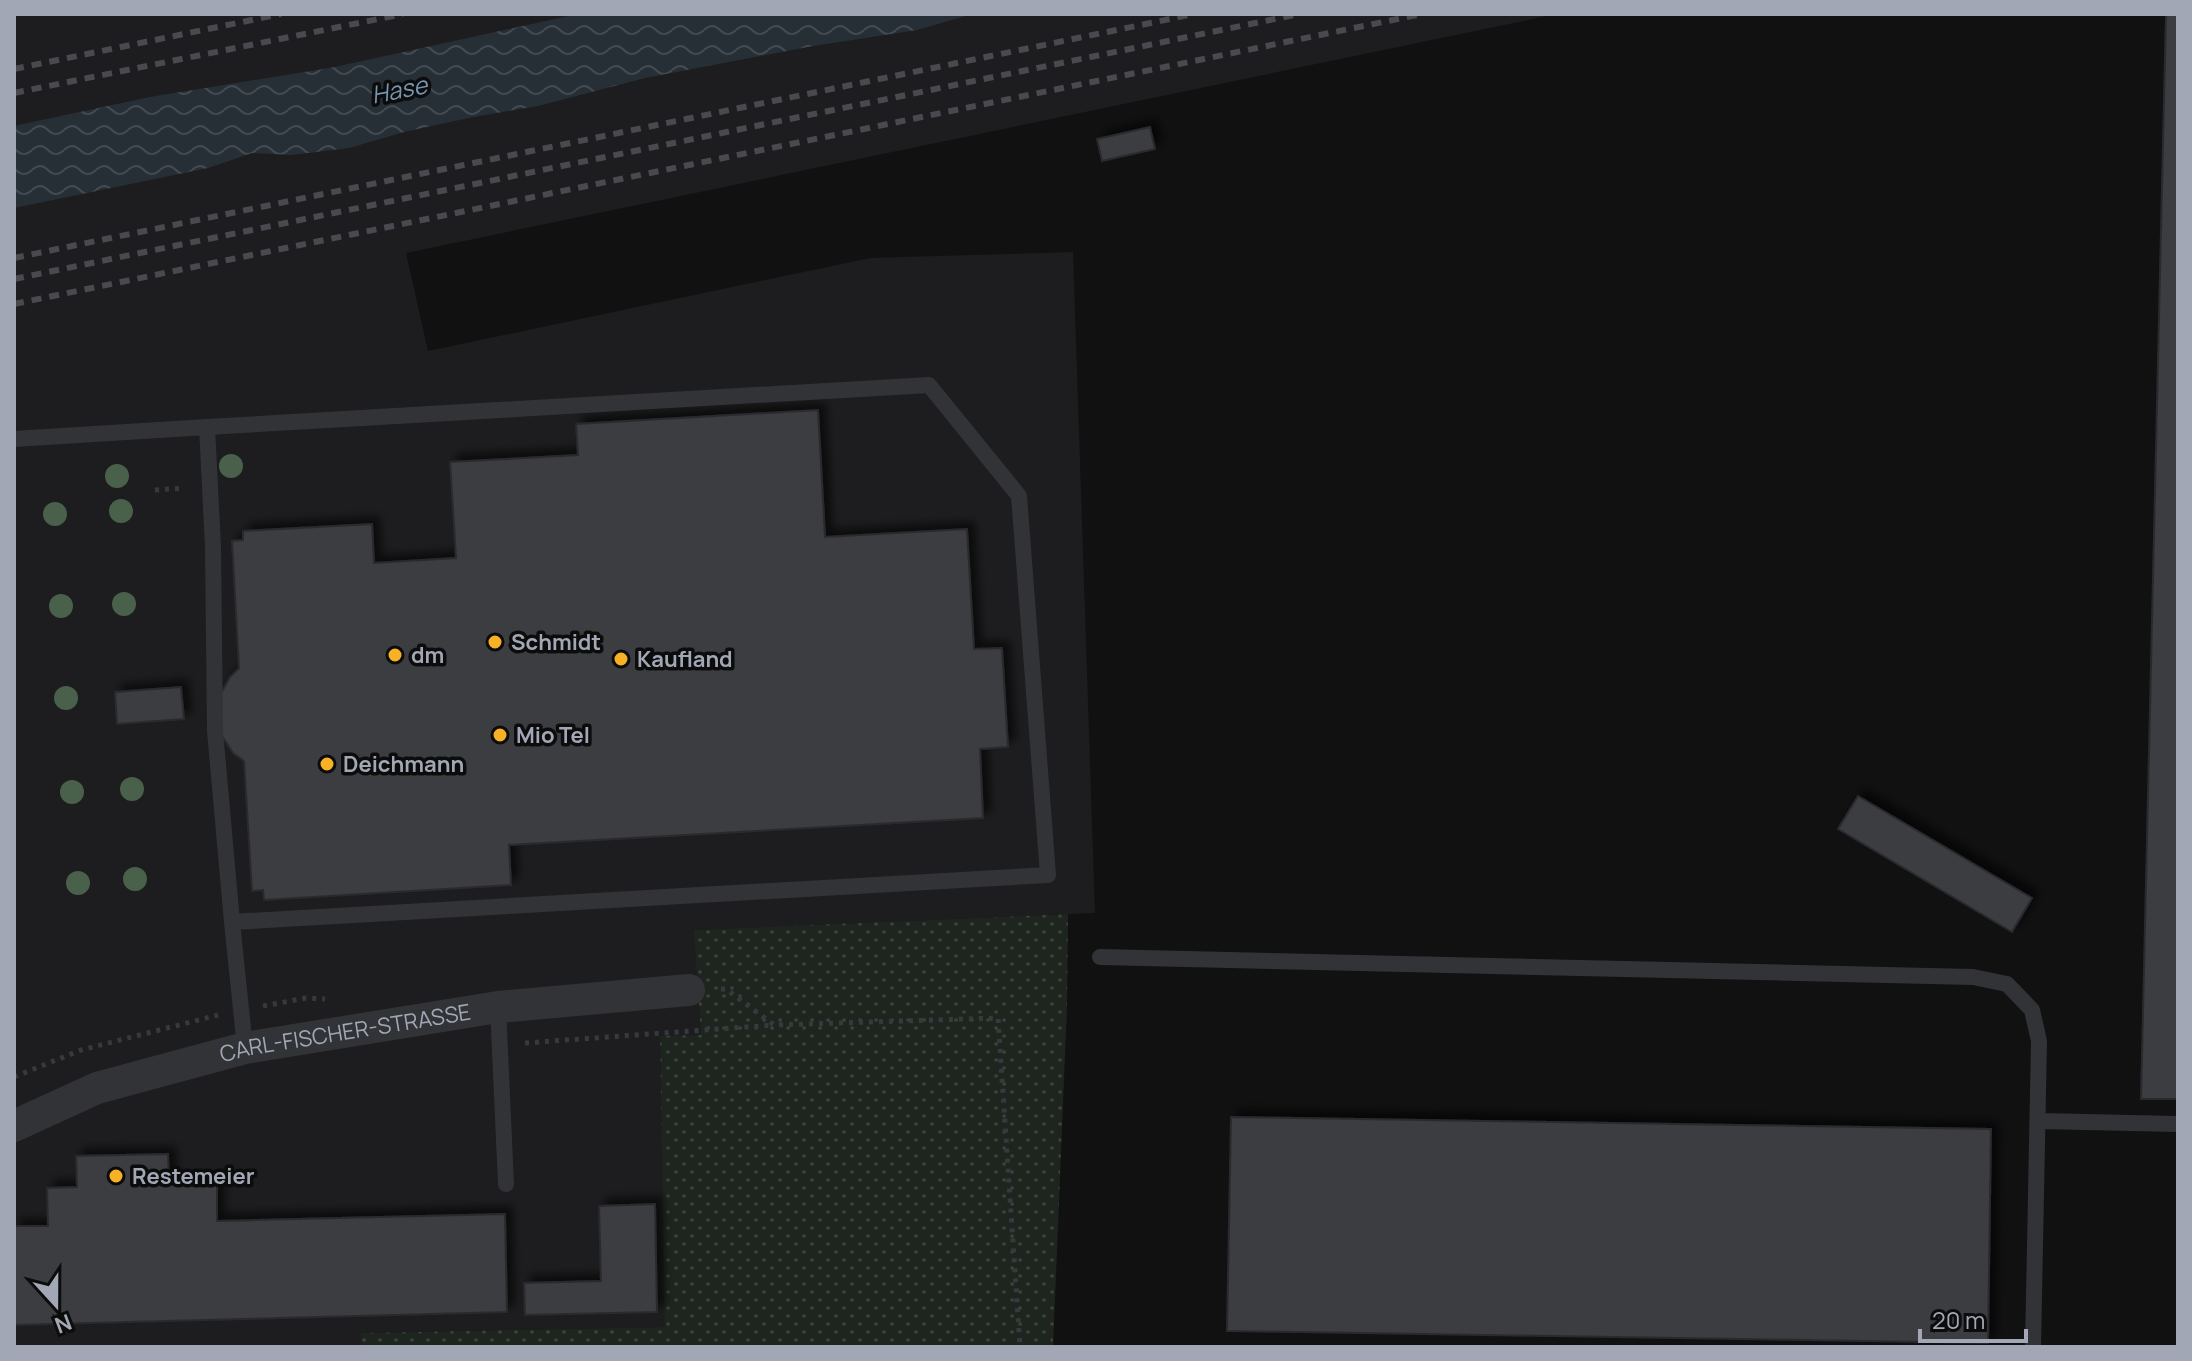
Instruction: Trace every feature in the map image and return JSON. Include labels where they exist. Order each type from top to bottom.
[{"type":"street","name":"CARL-FISCHER-STRASSE","points":[[14,1126],[97,1088],[245,1048],[498,1007],[689,990]]},
{"type":"lane","points":[[14,439],[929,385],[1019,496],[1048,875],[232,922]]},
{"type":"lane","points":[[207,427],[213,561],[215,731],[245,1048]]},
{"type":"lane","points":[[1100,957],[1973,977],[2007,984],[2032,1010],[2039,1041],[2033,1347]]},
{"type":"lane","points":[[498,1007],[506,1184]]},
{"type":"lane","points":[[2039,1121],[2178,1124]]},
{"type":"path","points":[[689,990],[726,989],[774,1025]]},
{"type":"path","points":[[14,1077],[81,1050],[241,1010],[306,998]]},
{"type":"path","points":[[499,1045],[774,1025],[998,1018],[1020,1347]]},
{"type":"shaded area","points":[[14,14],[1557,14],[406,253],[428,351],[870,258],[1073,252],[1095,913],[695,930],[701,1035],[660,1037],[666,1327],[362,1333],[362,1347],[14,1347]]},
{"type":"shaded area","points":[[1068,914],[1053,1347],[362,1347],[361,1333],[665,1327],[660,1036],[701,1035],[694,930]]},
{"type":"water","name":"Hase","points":[[578,14],[972,14],[917,30],[645,78],[538,106],[404,132],[349,148],[291,155],[252,153],[208,168],[14,208],[14,126],[150,97],[335,67]]},
{"type":"building","points":[[2166,14],[2178,14],[2178,1099],[2141,1099]]},
{"type":"building","points":[[1150,127],[1155,149],[1102,161],[1097,139]]},
{"type":"building","name":"Kaufland","points":[[818,410],[825,537],[967,529],[974,649],[1002,648],[1008,747],[980,749],[983,818],[509,845],[511,885],[264,900],[263,890],[252,891],[244,761],[233,753],[222,736],[220,695],[239,668],[232,541],[243,540],[243,531],[372,524],[374,563],[456,558],[450,462],[578,455],[576,424]]},
{"type":"building","points":[[181,687],[184,719],[117,724],[115,692]]},
{"type":"building","points":[[1858,796],[2032,898],[2012,932],[1838,829]]},
{"type":"building","points":[[1231,1117],[1991,1129],[1988,1343],[1227,1331]]},
{"type":"building","points":[[168,1154],[169,1184],[217,1182],[217,1221],[505,1214],[507,1312],[14,1325],[14,1226],[48,1226],[47,1188],[77,1187],[76,1156]]},
{"type":"building","points":[[655,1204],[657,1312],[525,1315],[524,1283],[601,1281],[599,1206]]},
{"type":"railway","points":[[14,69],[281,14]]},
{"type":"railway","points":[[14,93],[403,14]]},
{"type":"railway","points":[[14,258],[1194,14]]},
{"type":"railway","points":[[14,279],[1299,14]]},
{"type":"railway","points":[[14,304],[1422,14]]},
{"type":"place","name":"Schmidt","points":[[495,642]]},
{"type":"place","name":"dm","points":[[395,655]]},
{"type":"place","name":"Kaufland","points":[[621,659]]},
{"type":"place","name":"Mio Tel","points":[[500,735]]},
{"type":"place","name":"Deichmann","points":[[327,764]]},
{"type":"place","name":"Restemeier","points":[[116,1176]]}]
